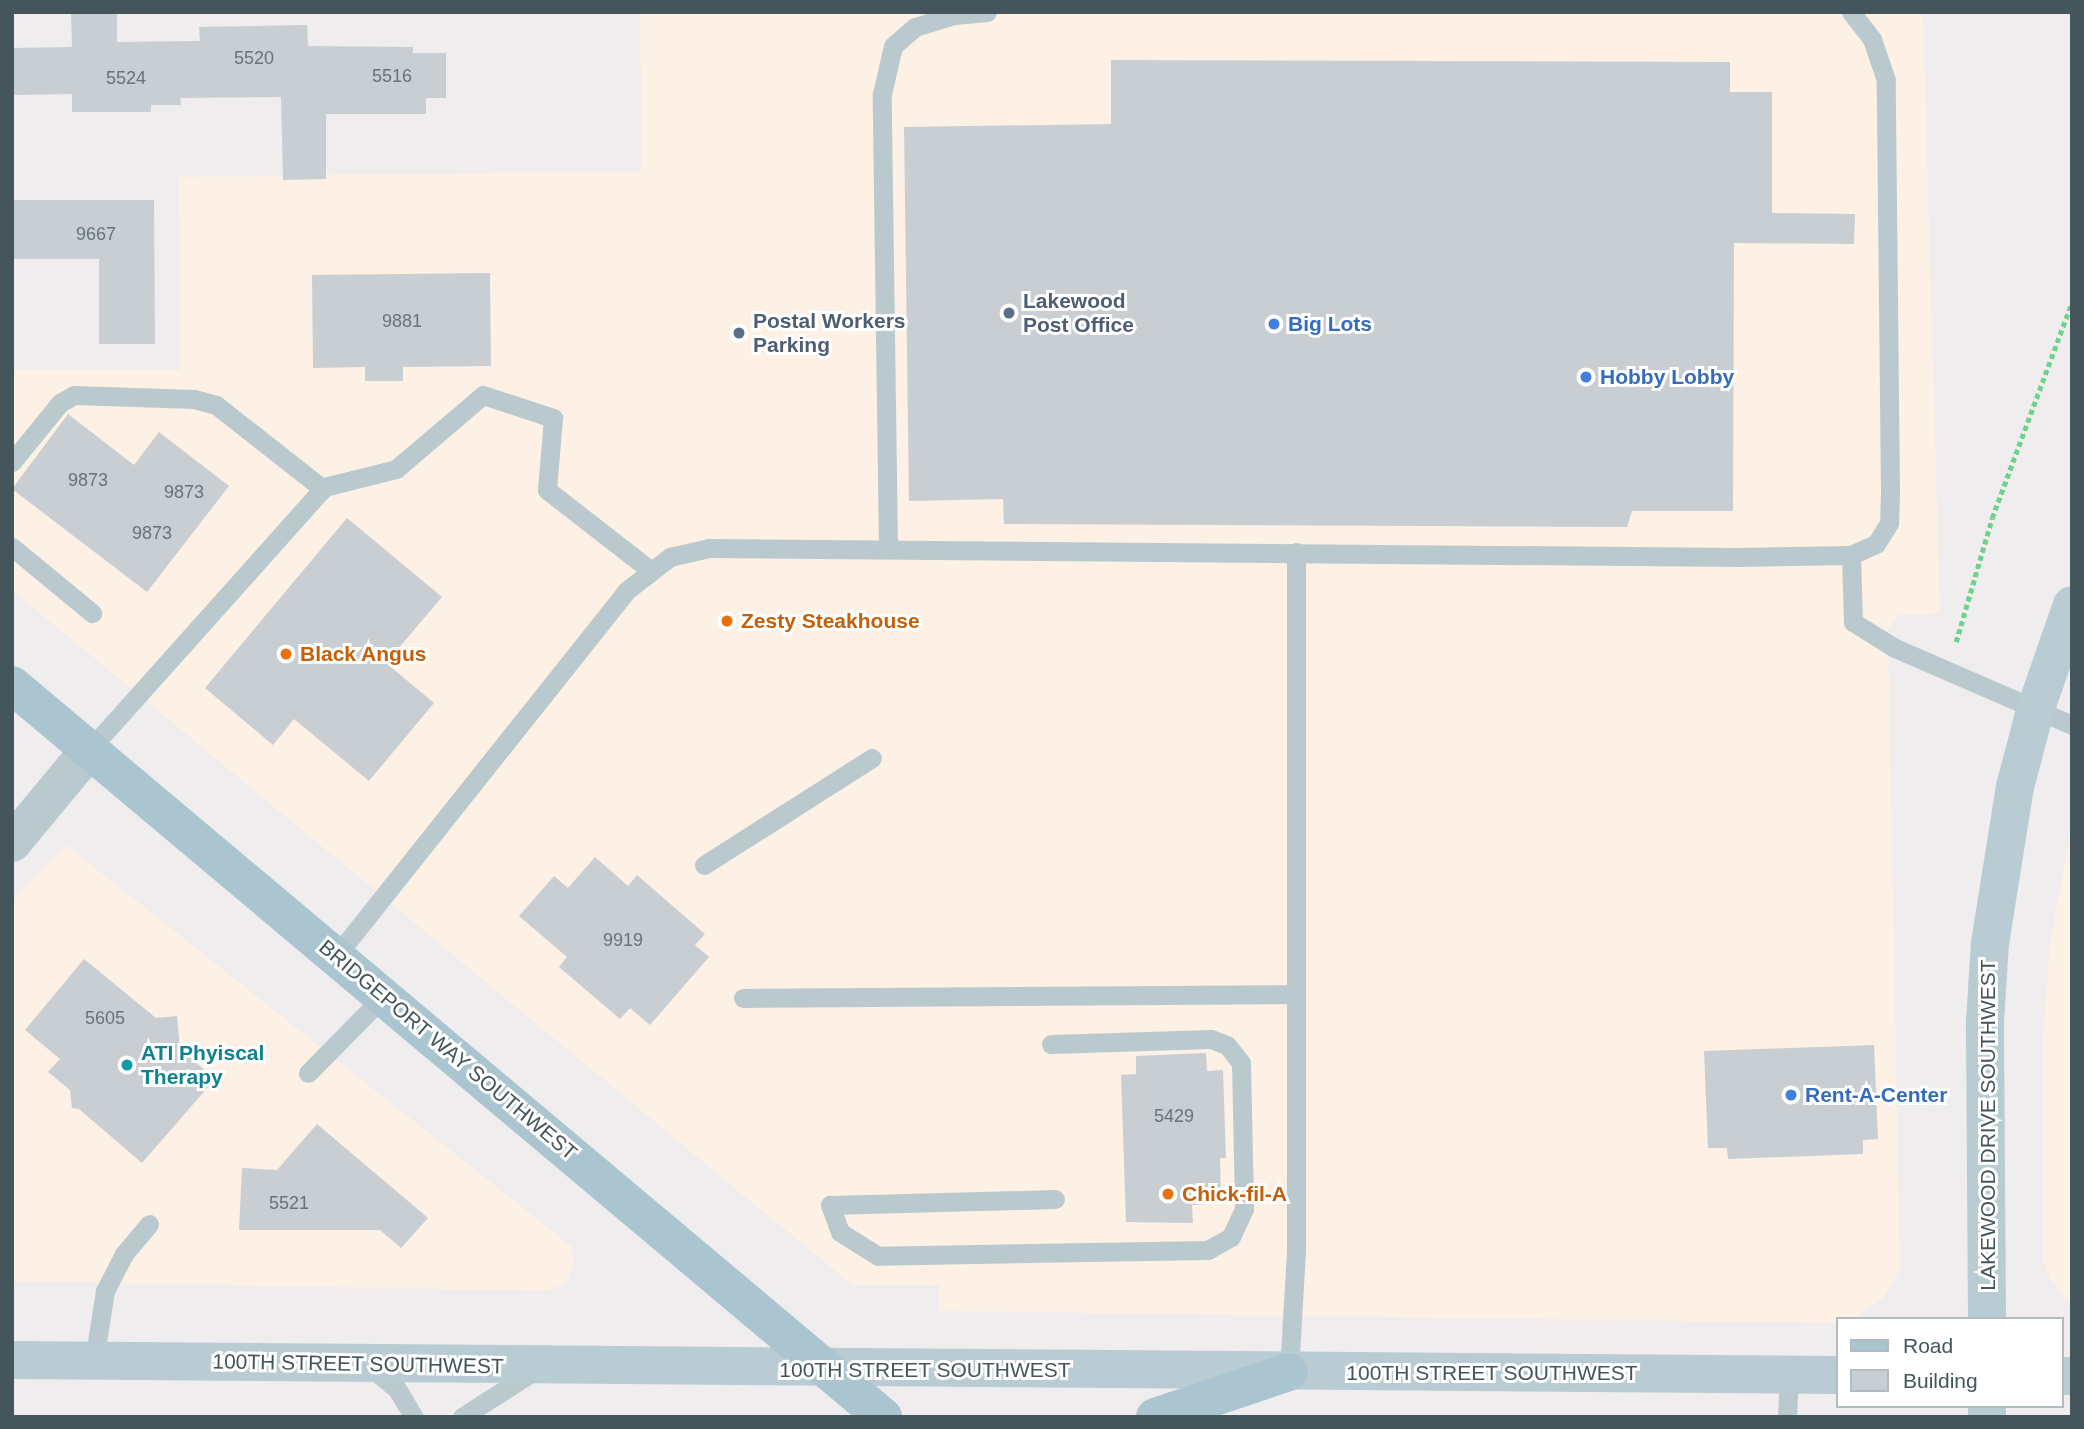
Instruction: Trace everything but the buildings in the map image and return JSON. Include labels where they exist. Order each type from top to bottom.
[{"type":"main road","name":"LAKEWOOD DRIVE SOUTHWEST","points":[[1987,1317],[1985,1022],[1990,943],[2005,839],[2035,710],[2072,605]]},
{"type":"main road","name":"BRIDGEPORT WAY SOUTHWEST","points":[[12,685],[883,1417]]},
{"type":"main road","name":"100TH STREET SOUTHWEST","points":[[12,1360],[830,1370],[1836,1375]]},
{"type":"main road","points":[[1155,1417],[1289,1372]]},
{"type":"street","points":[[12,843],[90,750]]},
{"type":"lane","points":[[888,549],[882,94],[892,46],[915,27],[954,15],[987,12]]},
{"type":"lane","points":[[336,956],[626,590],[670,557],[708,548],[1851,555],[1876,544],[1889,523],[1890,492],[1886,80],[1872,39],[1851,12]]},
{"type":"lane","points":[[12,462],[60,403],[74,395],[194,399],[216,405],[323,489]]},
{"type":"lane","points":[[90,750],[323,489],[396,469],[483,395],[553,418],[547,490],[650,570]]},
{"type":"lane","points":[[1289,1372],[1296,1249],[1296,552]]},
{"type":"lane","points":[[1851,555],[1853,622],[1947,672],[2072,725]]},
{"type":"lane","points":[[16,559],[92,613]]},
{"type":"lane","points":[[704,865],[872,758]]},
{"type":"lane","points":[[743,998],[1296,994]]},
{"type":"lane","points":[[308,1073],[384,996]]},
{"type":"lane","points":[[1051,1044],[1211,1039],[1227,1045],[1241,1063],[1244,1196],[1244,1209],[1231,1237],[1208,1250],[878,1256],[841,1232],[830,1205],[1055,1199]]},
{"type":"lane","points":[[94,1361],[105,1291],[124,1254],[149,1224]]},
{"type":"lane","points":[[366,1364],[397,1388],[414,1417]]},
{"type":"lane","points":[[462,1417],[542,1366]]},
{"type":"lane","points":[[1787,1417],[1789,1375]]},
{"type":"path","points":[[1947,672],[1996,506],[2072,302]]},
{"type":"shaded area","points":[[640,12],[1923,12],[1940,613],[1899,615],[1888,630],[1900,1270],[1884,1297],[1857,1317],[1836,1317],[1836,1323],[939,1311],[939,1285],[852,1285],[12,590],[12,370],[180,370],[179,177],[642,171]]},
{"type":"shaded area","points":[[2072,821],[2072,1306],[2050,1279],[2043,1262],[2043,1034],[2050,945]]},
{"type":"shaded area","points":[[66,845],[571,1246],[574,1264],[566,1283],[547,1291],[12,1281],[12,900]]},
{"type":"place","name":"Lakewood Post Office","points":[[1009,313]]},
{"type":"place","name":"Big Lots","points":[[1274,324]]},
{"type":"place","name":"Postal Workers Parking","points":[[739,333]]},
{"type":"place","name":"Hobby Lobby","points":[[1586,377]]},
{"type":"place","name":"Zesty Steakhouse","points":[[727,621]]},
{"type":"place","name":"Black Angus","points":[[286,654]]},
{"type":"place","name":"ATI Phyiscal Therapy","points":[[127,1065]]},
{"type":"place","name":"Rent-A-Center","points":[[1791,1095]]},
{"type":"place","name":"Chick-fil-A","points":[[1168,1194]]}]
